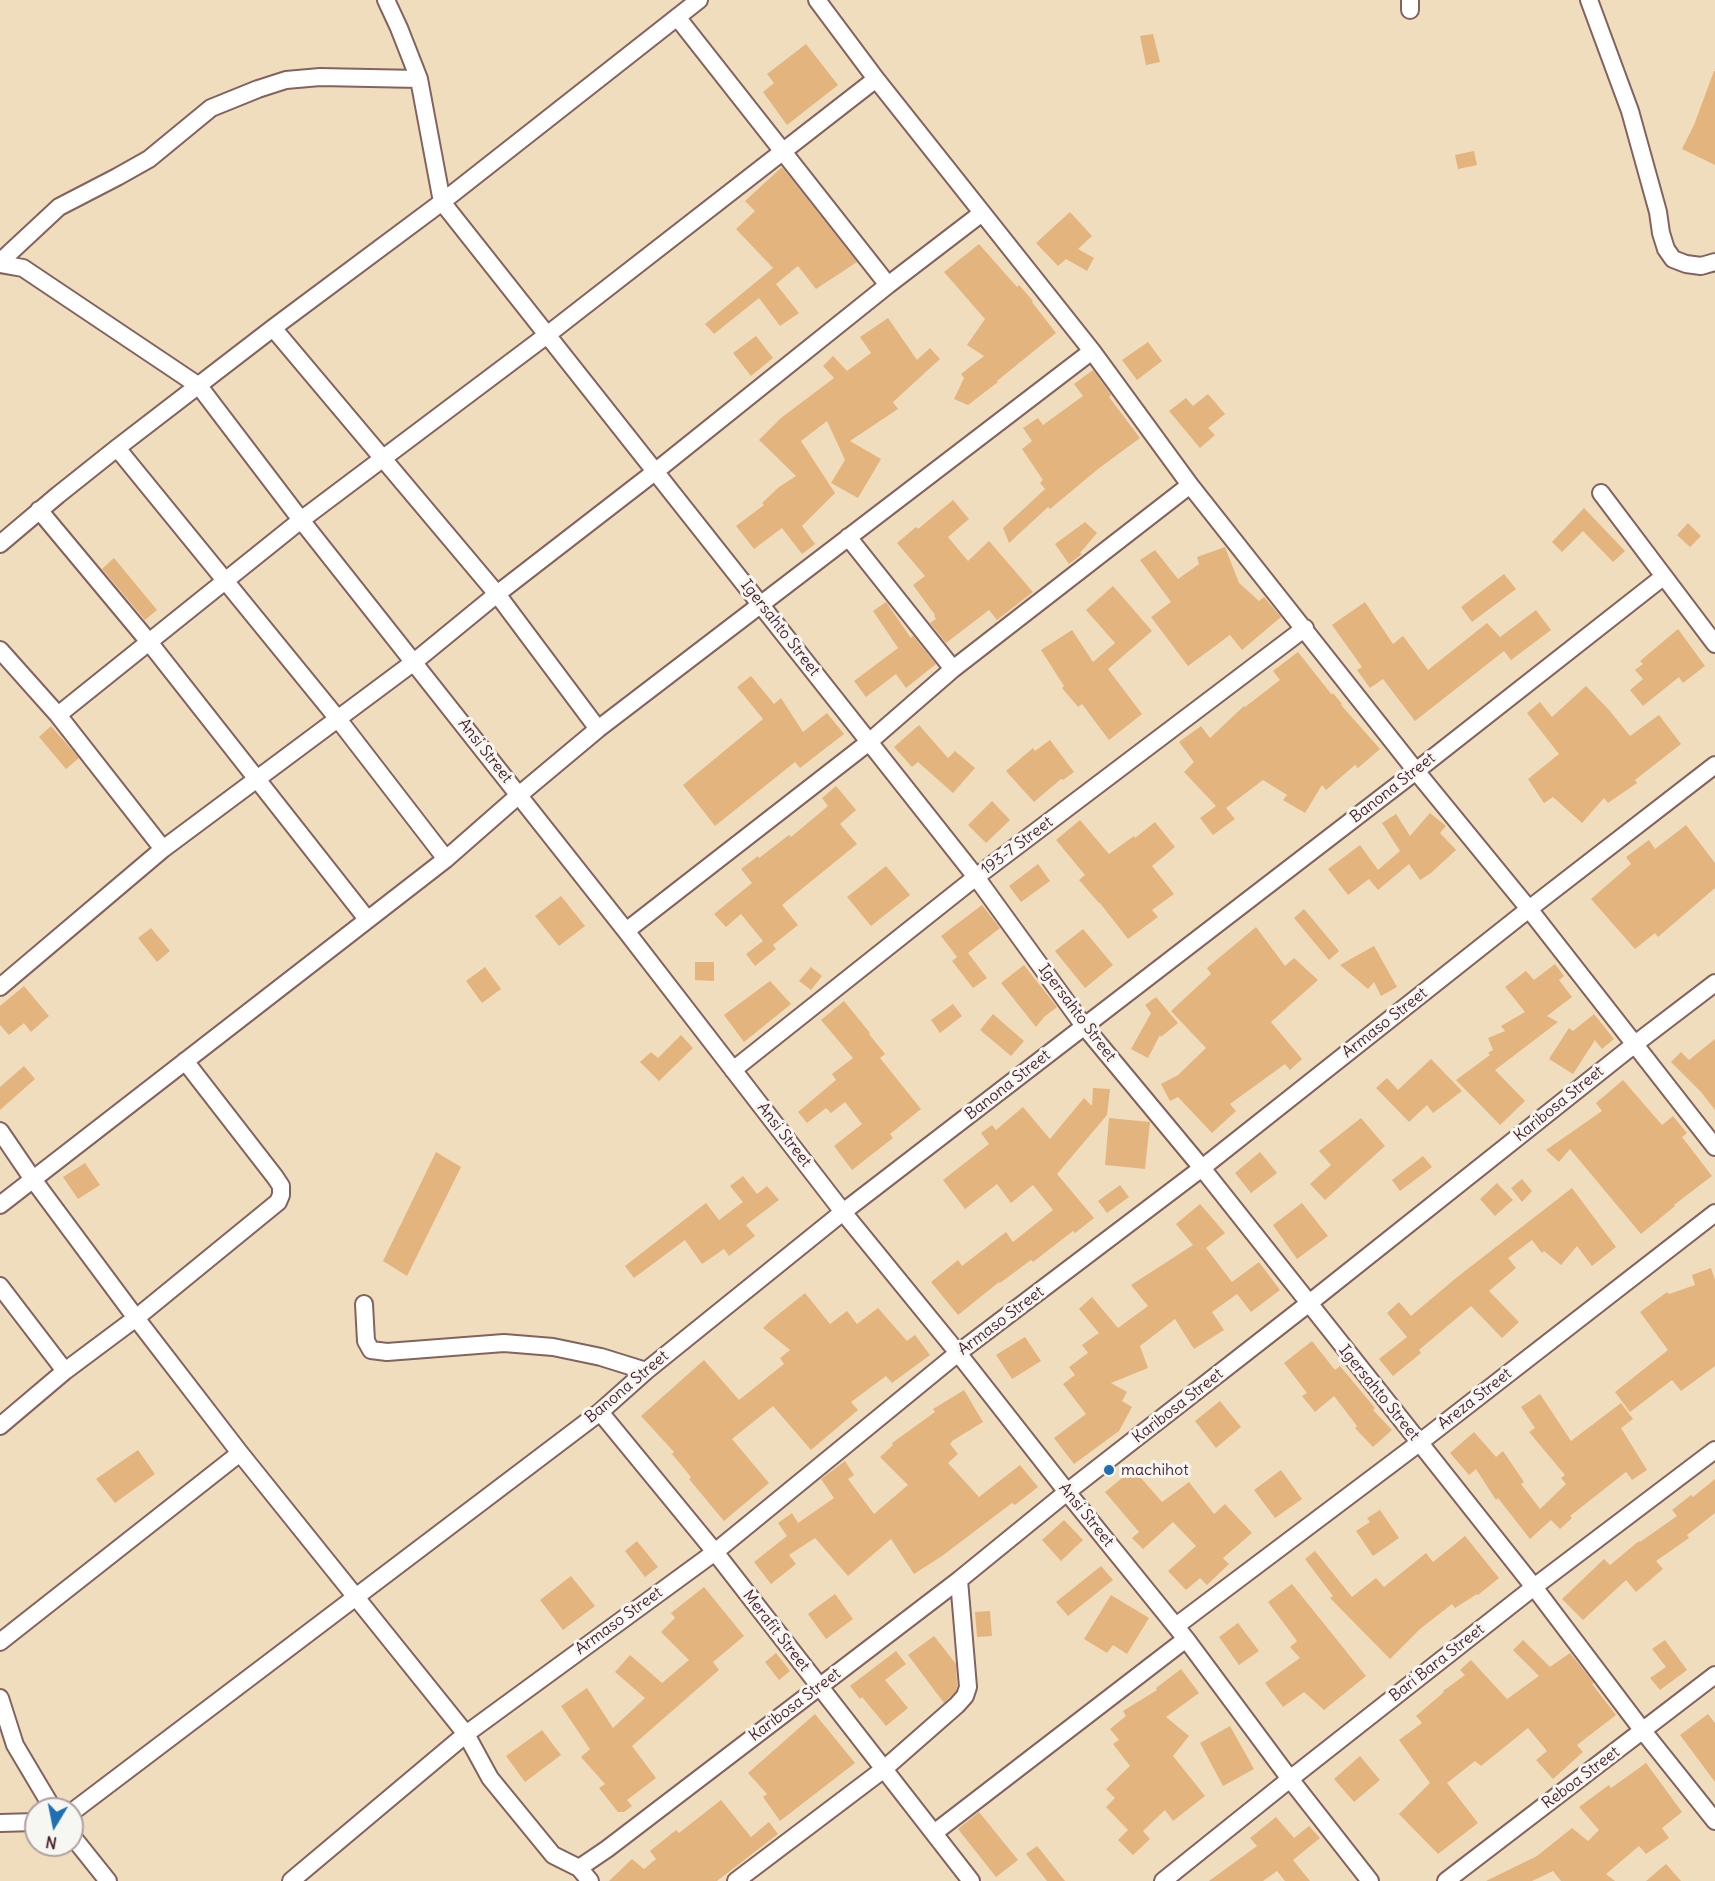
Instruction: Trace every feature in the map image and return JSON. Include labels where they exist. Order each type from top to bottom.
[{"type":"street","points":[[386,0],[419,80],[442,202]]},
{"type":"street","points":[[0,544],[117,448],[442,202],[699,0]]},
{"type":"street","points":[[817,0],[876,79],[1092,351],[1190,485],[1416,771],[1529,909],[1715,1147]]},
{"type":"street","points":[[1589,0],[1630,111],[1666,249],[1673,259],[1686,264],[1701,266],[1715,262]]},
{"type":"street","points":[[677,17],[888,285]]},
{"type":"street","points":[[0,263],[59,207],[149,159],[211,108],[286,80],[320,76],[419,80]]},
{"type":"street","points":[[58,715],[302,520],[547,335],[876,79]]},
{"type":"street","name":"Igersahto Street","points":[[442,202],[976,878],[1084,1026],[1202,1168],[1534,1587],[1643,1731],[1715,1821]]},
{"type":"street","points":[[0,987],[163,849],[414,662],[497,594],[982,213]]},
{"type":"street","name":"Ansi Street","points":[[0,263],[23,268],[199,386],[843,1212],[1181,1632],[1290,1779],[1370,1881]]},
{"type":"street","points":[[273,328],[497,594],[598,729]]},
{"type":"street","points":[[0,1204],[446,859],[598,729],[1092,351]]},
{"type":"street","points":[[117,448],[338,719],[446,859]]},
{"type":"street","points":[[626,931],[869,742],[953,669],[1190,485]]},
{"type":"street","points":[[1601,493],[1715,644]]},
{"type":"street","points":[[39,510],[148,642],[367,919]]},
{"type":"street","points":[[848,537],[953,669]]},
{"type":"street","name":"Banona Street","points":[[84,1803],[600,1412],[646,1371],[843,1212],[1416,771],[1663,577]]},
{"type":"street","name":"193-7 Street","points":[[733,1070],[976,878],[1305,628]]},
{"type":"street","points":[[0,650],[58,715],[163,849]]},
{"type":"street","name":"Armaso Street","points":[[291,1881],[466,1734],[715,1552],[958,1353],[1202,1168],[1715,765]]},
{"type":"street","name":"Karibosa Street","points":[[579,1868],[959,1580],[1067,1492],[1715,983]]},
{"type":"street","points":[[0,1426],[65,1371],[136,1318],[278,1202],[281,1186],[185,1060]]},
{"type":"street","points":[[0,1131],[136,1318],[240,1453],[466,1734],[490,1778],[553,1855],[579,1868],[590,1881]]},
{"type":"street","name":"Areza Street","points":[[934,1833],[1181,1632],[1419,1443],[1715,1213]]},
{"type":"street","points":[[0,1286],[65,1371]]},
{"type":"street","points":[[364,1304],[366,1341],[372,1350],[387,1352],[504,1342],[553,1347],[601,1357],[646,1371]]},
{"type":"street","name":"Merafit Street","points":[[600,1412],[715,1552],[971,1881]]},
{"type":"street","name":"Bari Bara Street","points":[[1163,1881],[1534,1587],[1715,1450]]},
{"type":"street","points":[[0,1642],[240,1453]]},
{"type":"street","points":[[736,1881],[884,1769],[965,1696],[968,1687],[959,1580]]},
{"type":"street","name":"Reboa Street","points":[[1446,1881],[1715,1675]]},
{"type":"street","points":[[0,1698],[15,1745],[46,1797]]},
{"type":"street","points":[[0,1823],[24,1822]]},
{"type":"street","points":[[84,1851],[108,1881]]},
{"type":"building","points":[[1153,34],[1160,62],[1146,65],[1140,36]]},
{"type":"building","points":[[806,44],[838,85],[787,125],[763,92],[774,83],[767,74]]},
{"type":"building","points":[[1714,71],[1715,165],[1682,149],[1694,125]]},
{"type":"building","points":[[1474,151],[1477,165],[1458,169],[1455,155]]},
{"type":"building","points":[[782,167],[857,262],[816,289],[798,266],[776,284],[799,313],[780,326],[759,298],[714,334],[705,324],[773,268],[736,229],[755,211],[745,201]]},
{"type":"building","points":[[1070,212],[1092,236],[1078,249],[1094,258],[1087,271],[1066,259],[1058,266],[1036,243]]},
{"type":"building","points":[[979,244],[1017,287],[1019,285],[1033,301],[1056,333],[968,405],[954,399],[964,378],[961,374],[984,356],[967,345],[985,319],[944,272]]},
{"type":"building","points":[[888,318],[917,360],[930,348],[940,359],[893,402],[898,409],[850,441],[881,459],[858,498],[831,483],[845,460],[827,421],[801,441],[835,493],[802,526],[815,544],[802,554],[782,528],[754,549],[736,526],[764,505],[762,503],[779,487],[796,476],[759,440],[781,418],[834,378],[823,366],[833,356],[847,371],[871,353],[860,337]]},
{"type":"building","points":[[756,336],[773,358],[751,376],[733,353]]},
{"type":"building","points":[[1148,342],[1162,361],[1137,380],[1122,360]]},
{"type":"building","points":[[1093,370],[1111,395],[1109,397],[1140,438],[1050,509],[1048,507],[1009,543],[1003,528],[1045,489],[1040,483],[1043,480],[1022,449],[1032,441],[1023,428],[1038,418],[1043,425],[1083,396],[1074,384]]},
{"type":"building","points":[[1208,394],[1225,414],[1208,428],[1215,435],[1200,448],[1169,411],[1186,398],[1193,406]]},
{"type":"building","points":[[953,500],[969,519],[948,537],[968,561],[989,541],[1033,592],[997,620],[989,610],[946,643],[930,623],[936,619],[935,615],[913,585],[925,576],[897,543]]},
{"type":"building","points":[[1584,508],[1625,551],[1613,562],[1583,531],[1562,552],[1552,542]]},
{"type":"building","points":[[1085,522],[1097,533],[1080,553],[1082,554],[1069,564],[1055,544]]},
{"type":"building","points":[[1688,523],[1701,536],[1690,547],[1677,535]]},
{"type":"building","points":[[1225,547],[1239,583],[1259,601],[1264,597],[1281,617],[1242,650],[1230,635],[1188,666],[1151,617],[1171,602],[1140,560],[1155,550],[1178,579],[1199,564],[1197,557]]},
{"type":"building","points":[[114,558],[157,610],[145,620],[102,569]]},
{"type":"building","points":[[1504,574],[1516,589],[1472,622],[1461,607]]},
{"type":"building","points":[[1113,586],[1152,631],[1108,669],[1142,714],[1109,740],[1082,704],[1078,707],[1062,688],[1064,686],[1041,650],[1072,630],[1093,662],[1115,643],[1086,610]]},
{"type":"building","points":[[886,602],[911,638],[913,636],[936,664],[906,688],[896,674],[866,697],[854,681],[898,648],[873,611]]},
{"type":"building","points":[[1365,602],[1393,644],[1403,636],[1428,670],[1487,623],[1500,637],[1536,610],[1551,630],[1511,660],[1504,651],[1415,721],[1383,679],[1370,688],[1357,670],[1362,667],[1332,625]]},
{"type":"building","points":[[1678,629],[1705,666],[1683,683],[1679,677],[1643,706],[1630,690],[1643,679],[1635,670],[1643,664],[1640,661]]},
{"type":"building","points":[[1298,652],[1380,749],[1358,768],[1355,765],[1326,790],[1322,785],[1305,813],[1283,800],[1287,795],[1263,780],[1226,808],[1235,819],[1213,835],[1200,818],[1216,806],[1184,772],[1194,762],[1179,742],[1201,726],[1210,738],[1244,706],[1280,680],[1273,671]]},
{"type":"building","points":[[751,676],[774,704],[781,698],[803,732],[827,713],[844,734],[800,768],[795,762],[715,826],[683,785],[763,719],[737,687]]},
{"type":"building","points":[[1586,686],[1630,736],[1659,715],[1681,744],[1635,780],[1637,783],[1608,803],[1604,798],[1582,823],[1553,797],[1544,803],[1528,779],[1559,754],[1527,713],[1540,702],[1552,717]]},
{"type":"building","points":[[919,725],[948,758],[955,751],[975,768],[953,793],[918,762],[912,767],[894,747]]},
{"type":"building","points":[[51,726],[79,758],[66,769],[39,737]]},
{"type":"building","points":[[1050,740],[1074,772],[1063,780],[1061,779],[1034,802],[1006,771],[1033,748],[1035,751]]},
{"type":"building","points":[[836,786],[856,810],[840,824],[857,844],[782,905],[798,925],[773,945],[776,949],[755,966],[746,954],[763,941],[741,914],[726,927],[714,914],[752,883],[741,869],[789,835],[791,837],[828,806],[822,798]]},
{"type":"building","points":[[992,801],[1010,820],[986,843],[968,825]]},
{"type":"building","points":[[1430,813],[1446,826],[1440,833],[1456,850],[1420,880],[1409,864],[1378,890],[1369,879],[1348,895],[1328,869],[1360,845],[1378,870],[1400,851],[1382,823],[1396,814],[1410,836]]},
{"type":"building","points":[[1080,820],[1109,854],[1155,822],[1175,847],[1152,866],[1174,894],[1152,910],[1158,917],[1128,939],[1079,880],[1085,875],[1056,840]]},
{"type":"building","points":[[1686,825],[1715,863],[1715,888],[1658,937],[1655,933],[1635,949],[1591,899],[1631,864],[1626,857],[1649,840],[1655,849]]},
{"type":"building","points":[[1038,864],[1050,881],[1021,902],[1009,886]]},
{"type":"building","points":[[886,866],[910,895],[871,926],[847,897]]},
{"type":"building","points":[[561,896],[585,926],[559,946],[535,916]]},
{"type":"building","points":[[982,905],[1000,928],[968,953],[987,978],[973,988],[952,961],[957,957],[941,936]]},
{"type":"building","points":[[1304,909],[1339,951],[1329,960],[1294,918]]},
{"type":"building","points":[[1256,927],[1285,966],[1294,958],[1318,980],[1271,1022],[1302,1059],[1290,1070],[1285,1064],[1230,1104],[1236,1111],[1212,1133],[1178,1097],[1170,1101],[1161,1084],[1178,1075],[1206,1048],[1171,1011],[1211,974],[1207,968]]},
{"type":"building","points":[[151,928],[170,951],[157,962],[138,938]]},
{"type":"building","points":[[1083,929],[1113,965],[1085,988],[1055,951]]},
{"type":"building","points":[[1374,946],[1397,987],[1381,996],[1374,982],[1368,989],[1340,965]]},
{"type":"building","points":[[695,962],[714,962],[714,981],[695,980]]},
{"type":"building","points":[[1555,964],[1564,976],[1559,980],[1572,997],[1547,1016],[1558,1022],[1495,1070],[1525,1101],[1500,1125],[1456,1080],[1490,1055],[1488,1053],[1493,1050],[1488,1038],[1505,1031],[1501,1026],[1525,1012],[1505,987],[1526,971],[1534,980]]},
{"type":"building","points":[[1024,965],[1057,1007],[1036,1027],[1001,983]]},
{"type":"building","points":[[485,967],[501,989],[482,1003],[466,981]]},
{"type":"building","points":[[811,967],[822,976],[811,990],[799,981]]},
{"type":"building","points":[[770,981],[791,1004],[744,1042],[724,1015]]},
{"type":"building","points":[[24,986],[49,1016],[31,1032],[24,1023],[9,1035],[0,1025],[0,1006]]},
{"type":"building","points":[[1156,997],[1178,1023],[1161,1037],[1160,1035],[1148,1058],[1131,1049],[1151,1013],[1145,1005]]},
{"type":"building","points":[[844,1001],[885,1054],[880,1058],[921,1109],[890,1134],[893,1138],[852,1170],[834,1146],[862,1124],[845,1102],[831,1113],[826,1108],[807,1123],[798,1112],[836,1080],[832,1074],[853,1058],[821,1020]]},
{"type":"building","points":[[953,1004],[962,1016],[940,1033],[931,1020]]},
{"type":"building","points":[[993,1014],[1024,1041],[1011,1056],[980,1030]]},
{"type":"building","points":[[1594,1014],[1614,1039],[1602,1049],[1595,1040],[1573,1074],[1549,1059],[1569,1028],[1573,1031]]},
{"type":"building","points":[[681,1035],[693,1048],[659,1081],[640,1062],[651,1052],[658,1058]]},
{"type":"building","points":[[1715,1039],[1715,1110],[1701,1092],[1671,1062],[1681,1052],[1689,1060]]},
{"type":"building","points":[[1431,1059],[1462,1091],[1433,1113],[1427,1105],[1409,1122],[1376,1088],[1387,1078],[1398,1090]]},
{"type":"building","points":[[24,1066],[35,1079],[0,1110],[0,1087]]},
{"type":"building","points":[[1623,1080],[1662,1125],[1673,1116],[1687,1133],[1682,1137],[1712,1176],[1641,1234],[1570,1149],[1559,1162],[1546,1150],[1602,1111],[1596,1103]]},
{"type":"building","points":[[1093,1088],[1110,1089],[1107,1115],[1057,1174],[1094,1218],[1033,1262],[1031,1260],[999,1282],[958,1315],[931,1282],[958,1260],[962,1266],[1006,1232],[1013,1242],[1053,1210],[1033,1185],[1011,1203],[997,1184],[965,1209],[943,1180],[989,1144],[981,1133],[992,1125],[996,1130],[1023,1107],[1050,1139],[1084,1098],[1092,1106]]},
{"type":"building","points":[[1109,1118],[1150,1122],[1145,1169],[1105,1165]]},
{"type":"building","points":[[1361,1118],[1385,1146],[1325,1200],[1310,1184],[1331,1165],[1319,1151]]},
{"type":"building","points":[[436,1152],[461,1167],[407,1276],[383,1261]]},
{"type":"building","points":[[1260,1152],[1277,1173],[1251,1193],[1235,1173]]},
{"type":"building","points":[[1423,1156],[1432,1167],[1400,1191],[1392,1180]]},
{"type":"building","points":[[85,1163],[100,1185],[78,1199],[63,1177]]},
{"type":"building","points":[[743,1176],[757,1194],[767,1186],[779,1200],[746,1225],[755,1236],[729,1256],[724,1249],[702,1264],[685,1240],[634,1278],[625,1266],[706,1203],[719,1220],[743,1202],[730,1186]]},
{"type":"building","points":[[1522,1179],[1532,1191],[1522,1202],[1511,1188]]},
{"type":"building","points":[[1497,1183],[1513,1200],[1495,1216],[1480,1199]]},
{"type":"building","points":[[1120,1185],[1129,1197],[1107,1213],[1098,1201]]},
{"type":"building","points":[[1572,1188],[1616,1247],[1592,1266],[1577,1246],[1561,1265],[1544,1251],[1542,1253],[1532,1240],[1508,1258],[1516,1268],[1489,1291],[1519,1322],[1502,1338],[1471,1306],[1419,1350],[1421,1353],[1393,1376],[1379,1359],[1407,1337],[1387,1313],[1399,1302],[1411,1316]]},
{"type":"building","points":[[1302,1203],[1328,1236],[1297,1259],[1273,1225]]},
{"type":"building","points":[[1200,1204],[1225,1233],[1206,1248],[1232,1282],[1259,1262],[1280,1290],[1251,1312],[1237,1294],[1212,1312],[1224,1330],[1194,1349],[1175,1319],[1140,1346],[1148,1368],[1111,1383],[1127,1392],[1122,1401],[1132,1407],[1119,1431],[1074,1464],[1054,1438],[1086,1414],[1063,1384],[1075,1375],[1069,1367],[1088,1353],[1082,1345],[1099,1333],[1079,1309],[1092,1297],[1118,1328],[1148,1306],[1131,1285],[1193,1245],[1176,1224]]},
{"type":"building","points":[[1711,1268],[1715,1280],[1715,1366],[1681,1391],[1672,1380],[1630,1412],[1615,1392],[1668,1350],[1640,1312],[1667,1292],[1669,1294],[1695,1285],[1692,1275]]},
{"type":"building","points":[[805,1293],[830,1324],[847,1311],[857,1324],[878,1308],[907,1341],[915,1335],[930,1355],[892,1383],[886,1376],[851,1402],[858,1410],[811,1450],[773,1406],[732,1439],[769,1483],[724,1521],[689,1479],[691,1477],[672,1454],[674,1452],[641,1416],[704,1360],[739,1400],[784,1364],[780,1358],[790,1350],[763,1328]]},
{"type":"building","points":[[1025,1337],[1041,1361],[1012,1379],[996,1355]]},
{"type":"building","points":[[1312,1341],[1335,1370],[1340,1366],[1375,1408],[1373,1410],[1392,1430],[1373,1447],[1355,1428],[1357,1426],[1334,1396],[1315,1412],[1302,1396],[1307,1393],[1284,1363]]},
{"type":"building","points":[[964,1390],[983,1422],[952,1441],[950,1444],[958,1454],[948,1463],[979,1497],[1020,1465],[1038,1487],[1015,1505],[1012,1503],[942,1556],[914,1574],[891,1539],[848,1576],[815,1538],[789,1555],[796,1564],[771,1584],[754,1562],[787,1536],[778,1523],[792,1513],[798,1523],[834,1498],[821,1479],[845,1461],[854,1475],[848,1479],[874,1514],[908,1485],[880,1457],[893,1445],[892,1443],[935,1412],[933,1409]]},
{"type":"building","points":[[1540,1394],[1571,1441],[1621,1403],[1633,1419],[1621,1428],[1647,1470],[1632,1480],[1626,1472],[1570,1516],[1572,1518],[1560,1529],[1551,1520],[1530,1539],[1498,1498],[1496,1500],[1476,1469],[1469,1475],[1450,1453],[1474,1432],[1496,1457],[1503,1451],[1524,1482],[1521,1484],[1540,1509],[1566,1484],[1561,1478],[1565,1475],[1529,1432],[1535,1428],[1521,1407]]},
{"type":"building","points":[[1220,1401],[1241,1427],[1216,1448],[1195,1421]]},
{"type":"building","points":[[138,1450],[155,1474],[115,1503],[96,1479]]},
{"type":"building","points":[[1133,1469],[1162,1502],[1189,1482],[1214,1514],[1225,1504],[1252,1533],[1223,1558],[1229,1564],[1207,1585],[1200,1578],[1186,1590],[1168,1571],[1196,1546],[1173,1522],[1143,1549],[1132,1538],[1139,1532],[1105,1492]]},
{"type":"building","points":[[1281,1470],[1302,1499],[1275,1518],[1254,1490]]},
{"type":"building","points":[[1715,1479],[1715,1513],[1687,1535],[1689,1538],[1656,1561],[1663,1569],[1636,1592],[1626,1580],[1583,1620],[1562,1599],[1604,1559],[1610,1565],[1639,1541],[1677,1516],[1672,1510]]},
{"type":"building","points":[[1380,1510],[1399,1538],[1373,1556],[1356,1531],[1370,1522],[1367,1518]]},
{"type":"building","points":[[1064,1520],[1083,1540],[1061,1561],[1042,1540]]},
{"type":"building","points":[[1465,1536],[1499,1578],[1478,1595],[1455,1608],[1452,1604],[1420,1629],[1390,1659],[1330,1598],[1333,1596],[1305,1559],[1315,1551],[1352,1597],[1376,1578],[1384,1587],[1426,1553],[1433,1562]]},
{"type":"building","points":[[637,1541],[658,1567],[645,1577],[625,1551]]},
{"type":"building","points":[[1101,1566],[1113,1580],[1068,1616],[1056,1602]]},
{"type":"building","points":[[571,1576],[595,1606],[563,1630],[540,1600]]},
{"type":"building","points":[[1292,1584],[1366,1676],[1324,1710],[1304,1692],[1283,1707],[1265,1683],[1300,1658],[1290,1647],[1297,1641],[1268,1602]]},
{"type":"building","points":[[704,1587],[744,1636],[713,1662],[719,1670],[632,1746],[656,1778],[627,1800],[632,1806],[624,1812],[618,1812],[599,1788],[605,1784],[581,1757],[590,1749],[561,1706],[587,1688],[613,1728],[645,1698],[615,1672],[630,1655],[662,1683],[689,1660],[661,1632],[675,1618],[671,1613]]},
{"type":"building","points":[[835,1594],[853,1619],[826,1639],[808,1614]]},
{"type":"building","points":[[1111,1595],[1149,1618],[1127,1654],[1113,1645],[1107,1653],[1084,1639]]},
{"type":"building","points":[[990,1611],[992,1636],[977,1637],[975,1612]]},
{"type":"building","points":[[1238,1623],[1259,1651],[1239,1665],[1219,1637]]},
{"type":"building","points":[[934,1636],[956,1664],[956,1691],[944,1703],[908,1655]]},
{"type":"building","points":[[1523,1640],[1550,1667],[1570,1653],[1616,1715],[1577,1745],[1583,1752],[1553,1779],[1536,1760],[1547,1751],[1528,1728],[1481,1766],[1475,1761],[1447,1783],[1478,1823],[1438,1854],[1399,1814],[1430,1783],[1399,1740],[1422,1723],[1416,1716],[1443,1691],[1465,1675],[1460,1670],[1471,1660],[1507,1699],[1539,1676],[1513,1650]]},
{"type":"building","points":[[1665,1640],[1687,1670],[1660,1690],[1650,1678],[1666,1667],[1652,1649]]},
{"type":"building","points":[[896,1651],[906,1664],[885,1680],[908,1708],[886,1726],[850,1686]]},
{"type":"building","points":[[776,1653],[790,1671],[779,1680],[765,1662]]},
{"type":"building","points":[[1181,1669],[1199,1693],[1166,1717],[1189,1736],[1173,1756],[1205,1796],[1173,1821],[1165,1810],[1143,1831],[1150,1839],[1133,1855],[1118,1840],[1128,1830],[1106,1807],[1115,1798],[1106,1789],[1130,1766],[1113,1744],[1119,1740],[1110,1729],[1126,1716],[1123,1711],[1157,1690],[1156,1688]]},
{"type":"building","points":[[815,1714],[855,1763],[780,1821],[763,1797],[767,1794],[748,1773]]},
{"type":"building","points":[[1708,1714],[1715,1723],[1715,1782],[1680,1735]]},
{"type":"building","points":[[1230,1726],[1254,1769],[1223,1786],[1200,1743]]},
{"type":"building","points":[[542,1730],[561,1755],[525,1782],[506,1756]]},
{"type":"building","points":[[1360,1756],[1380,1780],[1354,1802],[1334,1779]]},
{"type":"building","points":[[1646,1763],[1682,1812],[1662,1828],[1669,1838],[1646,1854],[1639,1846],[1606,1874],[1615,1881],[1561,1881],[1553,1871],[1532,1881],[1486,1881],[1537,1856],[1572,1828],[1588,1841],[1599,1830],[1579,1807],[1609,1785],[1611,1788]]},
{"type":"building","points":[[721,1800],[751,1837],[769,1822],[778,1834],[717,1881],[609,1881],[632,1859],[644,1869],[656,1859],[650,1851],[676,1830],[679,1833]]},
{"type":"building","points":[[979,1812],[1018,1860],[996,1877],[958,1829]]},
{"type":"building","points":[[1276,1817],[1294,1838],[1309,1826],[1320,1838],[1293,1860],[1310,1881],[1285,1881],[1277,1871],[1263,1881],[1209,1881],[1257,1846],[1250,1838]]},
{"type":"building","points":[[1037,1846],[1065,1881],[1047,1881],[1026,1854]]},
{"type":"building","points":[[1666,1864],[1681,1881],[1646,1881]]},
{"type":"place","name":"machihot","points":[[1109,1470]]}]
